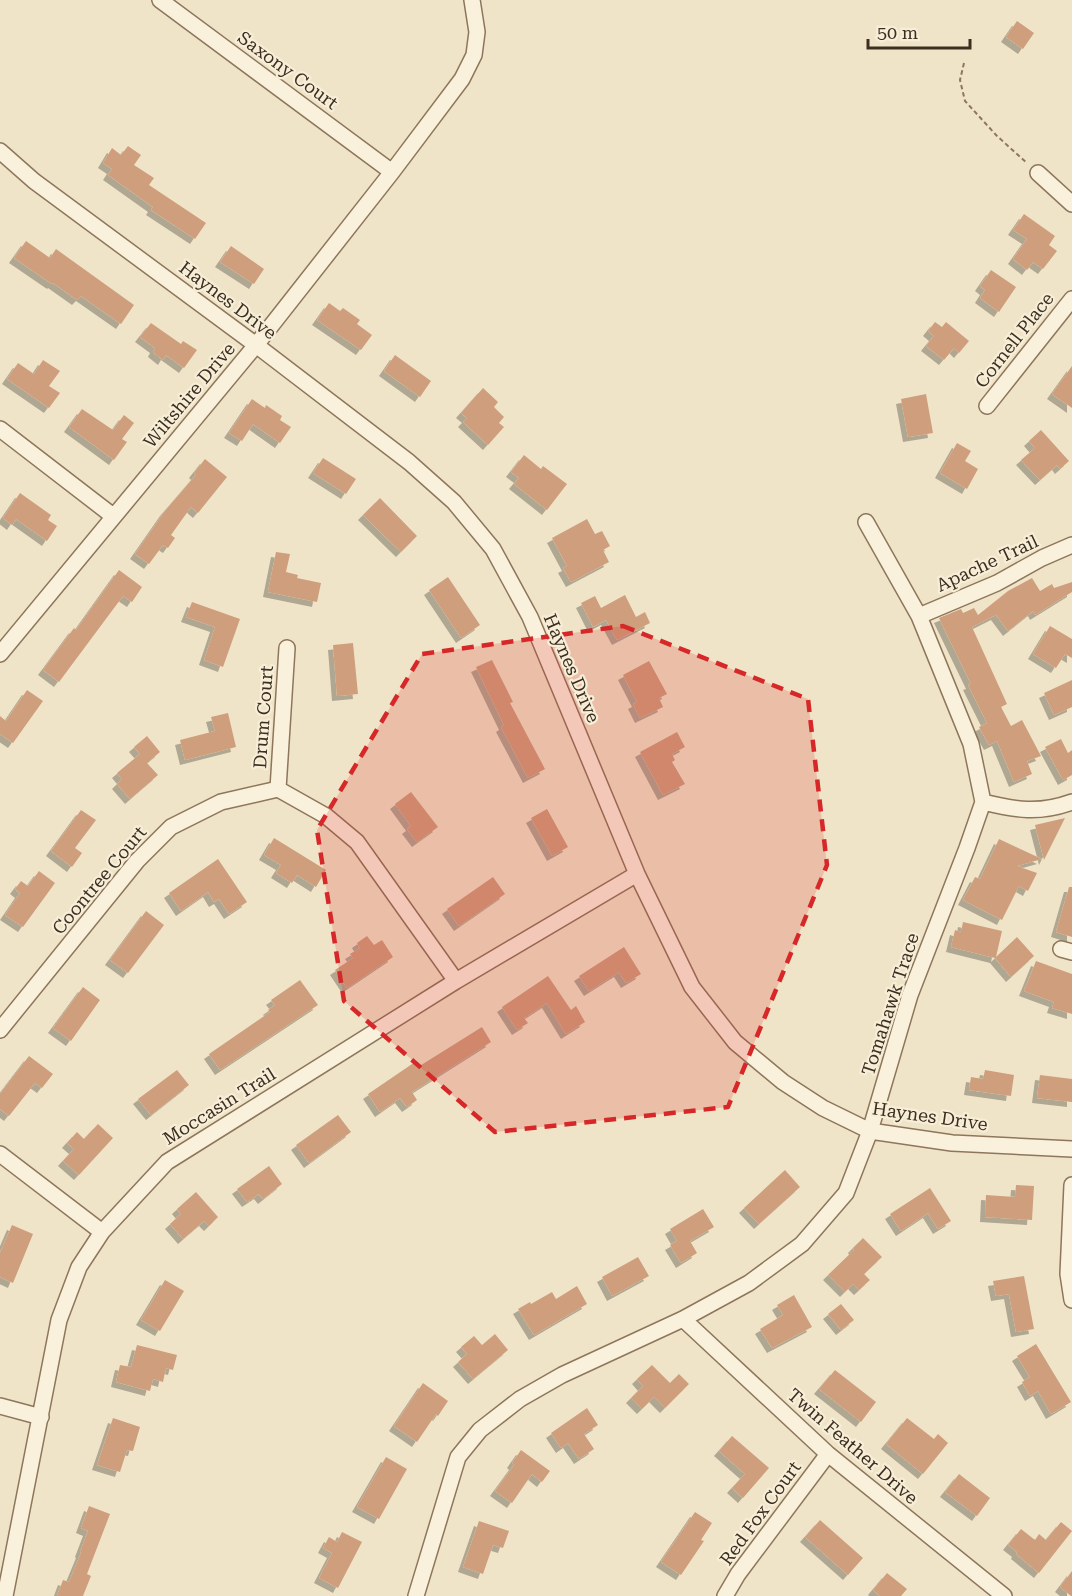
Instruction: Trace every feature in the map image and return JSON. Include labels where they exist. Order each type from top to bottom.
[{"type":"street","name":"Saxony Court","points":[[160,0],[392,172]]},
{"type":"street","name":"Wiltshire Drive","points":[[0,654],[256,345],[462,80],[474,55],[477,32],[472,0]]},
{"type":"street","name":"Haynes Drive","points":[[0,151],[34,181],[256,345],[409,462],[454,502],[493,549],[530,617],[636,874],[692,987],[735,1042],[783,1082],[823,1108],[870,1131],[952,1143],[1072,1149]]},
{"type":"street","points":[[1038,173],[1072,204]]},
{"type":"street","name":"Cornell Place","points":[[987,406],[1072,298]]},
{"type":"street","points":[[0,429],[113,516]]},
{"type":"street","points":[[866,522],[919,616],[971,744],[983,802],[1017,811],[1053,809],[1072,801]]},
{"type":"street","name":"Apache Trail","points":[[919,616],[997,583],[1042,558],[1072,545]]},
{"type":"street","name":"Drum Court","points":[[278,789],[287,648]]},
{"type":"street","points":[[278,789],[327,816],[357,842],[456,981]]},
{"type":"street","name":"Coontree Court","points":[[0,1030],[137,861],[171,827],[221,802],[278,789]]},
{"type":"street","name":"Tomahawk Trace","points":[[416,1596],[458,1457],[480,1430],[520,1399],[562,1376],[683,1319],[749,1283],[802,1244],[846,1193],[870,1131],[910,995],[983,802]]},
{"type":"street","name":"Moccasin Trail","points":[[5,1596],[59,1320],[79,1267],[102,1232],[167,1162],[456,981],[636,874]]},
{"type":"street","points":[[0,1155],[102,1232]]},
{"type":"street","points":[[1072,1185],[1068,1274],[1072,1300]]},
{"type":"street","name":"Twin Feather Drive","points":[[683,1319],[828,1454],[1004,1596]]},
{"type":"street","points":[[0,1406],[41,1417]]},
{"type":"street","name":"Red Fox Court","points":[[725,1596],[738,1574],[828,1454]]},
{"type":"path","points":[[964,63],[960,80],[965,101],[997,136],[1038,173]]},
{"type":"highlighted area","points":[[623,626],[808,699],[827,865],[728,1107],[495,1132],[344,1001],[317,830],[422,654]]},
{"type":"building","points":[[1017,21],[1034,33],[1023,49],[1006,37]]},
{"type":"building","points":[[128,146],[141,155],[134,165],[154,178],[149,185],[206,223],[195,239],[151,210],[153,207],[108,175],[112,169],[103,163],[112,148],[121,155]]},
{"type":"building","points":[[1024,214],[1055,236],[1049,245],[1057,251],[1043,269],[1033,262],[1027,270],[1013,259],[1027,239],[1013,230]]},
{"type":"building","points":[[26,241],[50,258],[56,249],[134,305],[121,324],[81,296],[77,300],[14,258]]},
{"type":"building","points":[[231,246],[264,269],[254,284],[220,262]]},
{"type":"building","points":[[991,270],[1016,287],[999,312],[980,298],[985,290],[980,286]]},
{"type":"building","points":[[329,303],[340,311],[343,308],[360,320],[357,324],[372,335],[361,350],[317,320]]},
{"type":"building","points":[[935,322],[942,327],[946,322],[969,341],[959,353],[954,348],[944,360],[926,346],[934,336],[928,331]]},
{"type":"building","points":[[151,323],[181,344],[183,341],[197,350],[184,368],[166,355],[163,360],[153,352],[155,348],[140,337]]},
{"type":"building","points":[[395,355],[431,381],[420,397],[384,371]]},
{"type":"building","points":[[43,360],[60,371],[49,386],[60,393],[49,408],[7,379],[18,363],[34,374]]},
{"type":"building","points":[[1072,366],[1072,408],[1052,394]]},
{"type":"building","points":[[483,388],[498,402],[494,407],[504,417],[499,423],[504,427],[488,445],[463,422],[467,418],[461,413]]},
{"type":"building","points":[[926,394],[933,433],[908,437],[901,399]]},
{"type":"building","points":[[252,399],[282,416],[280,420],[291,427],[280,443],[253,424],[242,441],[229,433]]},
{"type":"building","points":[[82,409],[113,430],[124,415],[134,423],[122,439],[127,442],[114,460],[69,427]]},
{"type":"building","points":[[1041,430],[1069,461],[1060,469],[1057,465],[1040,480],[1021,460],[1035,448],[1029,441]]},
{"type":"building","points":[[957,443],[971,451],[965,461],[978,469],[967,489],[940,473]]},
{"type":"building","points":[[524,455],[541,469],[543,466],[567,484],[547,510],[514,484],[519,478],[511,472]]},
{"type":"building","points":[[323,458],[356,479],[346,494],[313,473]]},
{"type":"building","points":[[205,459],[227,477],[198,513],[191,507],[171,535],[175,538],[168,548],[163,545],[149,564],[135,554],[165,511],[196,475],[194,473]]},
{"type":"building","points":[[20,493],[51,515],[48,520],[57,526],[47,541],[16,519],[12,525],[3,518]]},
{"type":"building","points":[[380,498],[417,536],[401,552],[363,515]]},
{"type":"building","points":[[587,519],[595,534],[602,531],[610,546],[603,550],[609,562],[571,582],[563,568],[567,566],[552,538]]},
{"type":"building","points":[[276,552],[290,554],[286,572],[298,575],[297,578],[321,583],[317,602],[268,592]]},
{"type":"building","points":[[119,570],[142,587],[132,602],[123,596],[59,682],[43,670],[74,628],[76,630]]},
{"type":"building","points":[[448,577],[480,625],[461,638],[429,590]]},
{"type":"building","points":[[1032,578],[1040,591],[1052,584],[1054,588],[1072,582],[1072,592],[1035,615],[1033,611],[1008,631],[996,615],[972,627],[1007,704],[1001,707],[1011,726],[1022,720],[1041,756],[1027,761],[1032,774],[1014,782],[997,741],[989,745],[979,727],[987,723],[939,618],[961,609],[963,613],[974,608],[978,615],[1008,591]]},
{"type":"building","points":[[625,595],[636,617],[645,612],[650,623],[617,640],[606,620],[593,627],[581,603],[595,596],[601,608]]},
{"type":"building","points":[[192,602],[240,619],[223,667],[204,660],[215,627],[186,617]]},
{"type":"building","points":[[1050,626],[1072,639],[1072,658],[1065,654],[1056,668],[1033,654]]},
{"type":"building","points":[[353,643],[358,694],[337,696],[333,645]]},
{"type":"building","points":[[492,660],[513,702],[510,703],[545,769],[528,778],[501,727],[504,725],[476,667]]},
{"type":"building","points":[[649,661],[667,694],[659,698],[663,707],[640,718],[633,704],[637,702],[623,675]]},
{"type":"building","points":[[1072,680],[1072,707],[1054,715],[1044,693]]},
{"type":"building","points":[[27,690],[43,701],[13,743],[0,734],[0,716],[6,721]]},
{"type":"building","points":[[228,713],[236,747],[185,760],[180,740],[215,731],[211,717]]},
{"type":"building","points":[[677,732],[685,747],[672,754],[675,760],[672,762],[685,784],[663,795],[640,752]]},
{"type":"building","points":[[147,736],[160,752],[147,763],[158,775],[130,799],[117,784],[122,779],[117,773],[140,754],[134,747]]},
{"type":"building","points":[[1061,739],[1068,753],[1072,750],[1072,775],[1063,780],[1045,747]]},
{"type":"building","points":[[411,792],[438,827],[417,842],[407,829],[411,826],[395,804]]},
{"type":"building","points":[[547,809],[568,847],[552,856],[531,818]]},
{"type":"building","points":[[81,810],[96,820],[75,848],[82,853],[72,867],[51,851]]},
{"type":"building","points":[[1065,818],[1044,860],[1035,825]]},
{"type":"building","points":[[274,838],[326,870],[316,887],[297,875],[292,883],[276,873],[281,865],[264,855]]},
{"type":"building","points":[[999,839],[1042,859],[1017,866],[1037,873],[1028,891],[1019,886],[1002,920],[963,900],[975,877],[980,879]]},
{"type":"building","points":[[218,859],[247,902],[229,914],[219,899],[214,902],[208,892],[181,911],[169,893]]},
{"type":"building","points":[[39,871],[55,883],[23,927],[5,915],[20,893],[15,889],[21,881],[28,886]]},
{"type":"building","points":[[493,877],[505,894],[459,926],[447,909]]},
{"type":"building","points":[[1069,887],[1072,887],[1072,937],[1056,932]]},
{"type":"building","points":[[146,911],[164,925],[128,973],[110,960]]},
{"type":"building","points":[[963,922],[1002,931],[996,957],[1017,937],[1034,956],[1011,977],[995,958],[951,947],[955,930],[961,932]]},
{"type":"building","points":[[367,936],[374,945],[382,940],[393,957],[347,988],[335,970],[353,958],[350,954],[360,948],[357,943]]},
{"type":"building","points":[[624,947],[641,974],[626,983],[619,972],[589,991],[579,976]]},
{"type":"building","points":[[1036,961],[1072,974],[1072,1014],[1052,1008],[1054,1002],[1024,991]]},
{"type":"building","points":[[548,976],[571,1010],[576,1006],[585,1022],[566,1034],[547,1003],[524,1018],[528,1023],[517,1030],[502,1007]]},
{"type":"building","points":[[300,980],[318,1005],[220,1070],[209,1054],[270,1012],[268,1010],[275,1005],[271,1000]]},
{"type":"building","points":[[83,987],[100,1000],[71,1041],[53,1028]]},
{"type":"building","points":[[482,1027],[491,1042],[412,1092],[417,1100],[407,1107],[400,1098],[380,1112],[368,1094],[415,1062],[418,1067]]},
{"type":"building","points":[[29,1056],[53,1074],[42,1088],[35,1083],[9,1116],[0,1109],[0,1094]]},
{"type":"building","points":[[177,1070],[189,1085],[151,1115],[138,1099]]},
{"type":"building","points":[[985,1070],[1014,1075],[1011,1096],[969,1090],[971,1077],[983,1079]]},
{"type":"building","points":[[1040,1075],[1072,1079],[1072,1102],[1037,1098]]},
{"type":"building","points":[[338,1115],[351,1132],[309,1163],[296,1145]]},
{"type":"building","points":[[98,1124],[113,1138],[79,1175],[63,1161],[74,1149],[67,1143],[77,1132],[84,1139]]},
{"type":"building","points":[[269,1166],[282,1184],[263,1199],[259,1194],[247,1202],[237,1189]]},
{"type":"building","points":[[785,1170],[800,1187],[759,1224],[744,1208]]},
{"type":"building","points":[[1016,1185],[1034,1186],[1032,1220],[985,1217],[986,1195],[1015,1197]]},
{"type":"building","points":[[930,1188],[951,1221],[938,1229],[928,1213],[901,1231],[890,1214]]},
{"type":"building","points":[[196,1192],[218,1217],[209,1226],[204,1221],[183,1239],[170,1224],[181,1214],[177,1209]]},
{"type":"building","points":[[703,1209],[714,1227],[690,1241],[697,1253],[681,1263],[670,1245],[677,1241],[670,1229]]},
{"type":"building","points":[[12,1225],[33,1234],[13,1283],[0,1277],[0,1253]]},
{"type":"building","points":[[863,1238],[882,1257],[864,1274],[870,1280],[859,1290],[853,1284],[845,1292],[828,1275]]},
{"type":"building","points":[[638,1257],[649,1276],[612,1296],[602,1277]]},
{"type":"building","points":[[1024,1276],[1034,1329],[1016,1332],[1009,1294],[996,1296],[993,1281]]},
{"type":"building","points":[[165,1280],[184,1291],[160,1331],[141,1320]]},
{"type":"building","points":[[577,1286],[587,1304],[534,1335],[518,1309],[552,1292],[556,1299]]},
{"type":"building","points":[[794,1295],[812,1327],[772,1348],[760,1329],[783,1315],[777,1305]]},
{"type":"building","points":[[841,1304],[854,1320],[841,1330],[828,1314]]},
{"type":"building","points":[[495,1334],[508,1350],[473,1379],[458,1362],[467,1354],[461,1347],[474,1336],[482,1345]]},
{"type":"building","points":[[1036,1344],[1071,1402],[1051,1414],[1038,1391],[1030,1396],[1022,1382],[1030,1377],[1017,1356]]},
{"type":"building","points":[[137,1345],[177,1355],[173,1370],[166,1368],[163,1382],[153,1379],[150,1391],[116,1382],[120,1365],[131,1367]]},
{"type":"building","points":[[652,1365],[670,1383],[679,1374],[689,1384],[665,1408],[654,1397],[642,1409],[631,1398],[643,1386],[637,1379]]},
{"type":"building","points":[[835,1370],[876,1402],[861,1422],[819,1389]]},
{"type":"building","points":[[423,1383],[448,1401],[417,1442],[394,1426]]},
{"type":"building","points":[[587,1408],[598,1425],[584,1434],[594,1449],[579,1459],[568,1443],[561,1448],[551,1433]]},
{"type":"building","points":[[113,1418],[140,1427],[133,1451],[127,1450],[120,1472],[97,1465]]},
{"type":"building","points":[[907,1418],[934,1439],[938,1434],[948,1443],[923,1474],[886,1444]]},
{"type":"building","points":[[732,1436],[769,1468],[743,1498],[732,1488],[745,1474],[719,1451]]},
{"type":"building","points":[[521,1450],[550,1471],[542,1482],[532,1474],[512,1503],[495,1491],[514,1465],[512,1463]]},
{"type":"building","points":[[386,1457],[407,1469],[379,1519],[357,1507]]},
{"type":"building","points":[[959,1474],[990,1498],[977,1516],[945,1492]]},
{"type":"building","points":[[89,1506],[110,1514],[87,1574],[91,1576],[83,1596],[57,1596],[63,1580],[69,1582],[81,1553],[88,1531],[81,1528]]},
{"type":"building","points":[[695,1512],[712,1523],[701,1540],[704,1541],[681,1575],[661,1562]]},
{"type":"building","points":[[820,1520],[863,1558],[848,1575],[805,1537]]},
{"type":"building","points":[[479,1521],[509,1531],[503,1548],[493,1545],[483,1574],[463,1567]]},
{"type":"building","points":[[1061,1522],[1072,1531],[1039,1573],[1008,1545],[1021,1529],[1035,1540],[1039,1534],[1046,1540]]},
{"type":"building","points":[[342,1532],[362,1542],[338,1588],[319,1578],[332,1553],[323,1548],[329,1537],[337,1542]]},
{"type":"building","points":[[1072,1571],[1072,1596],[1071,1596],[1060,1587]]},
{"type":"building","points":[[887,1573],[907,1589],[901,1596],[880,1596],[873,1590]]}]
